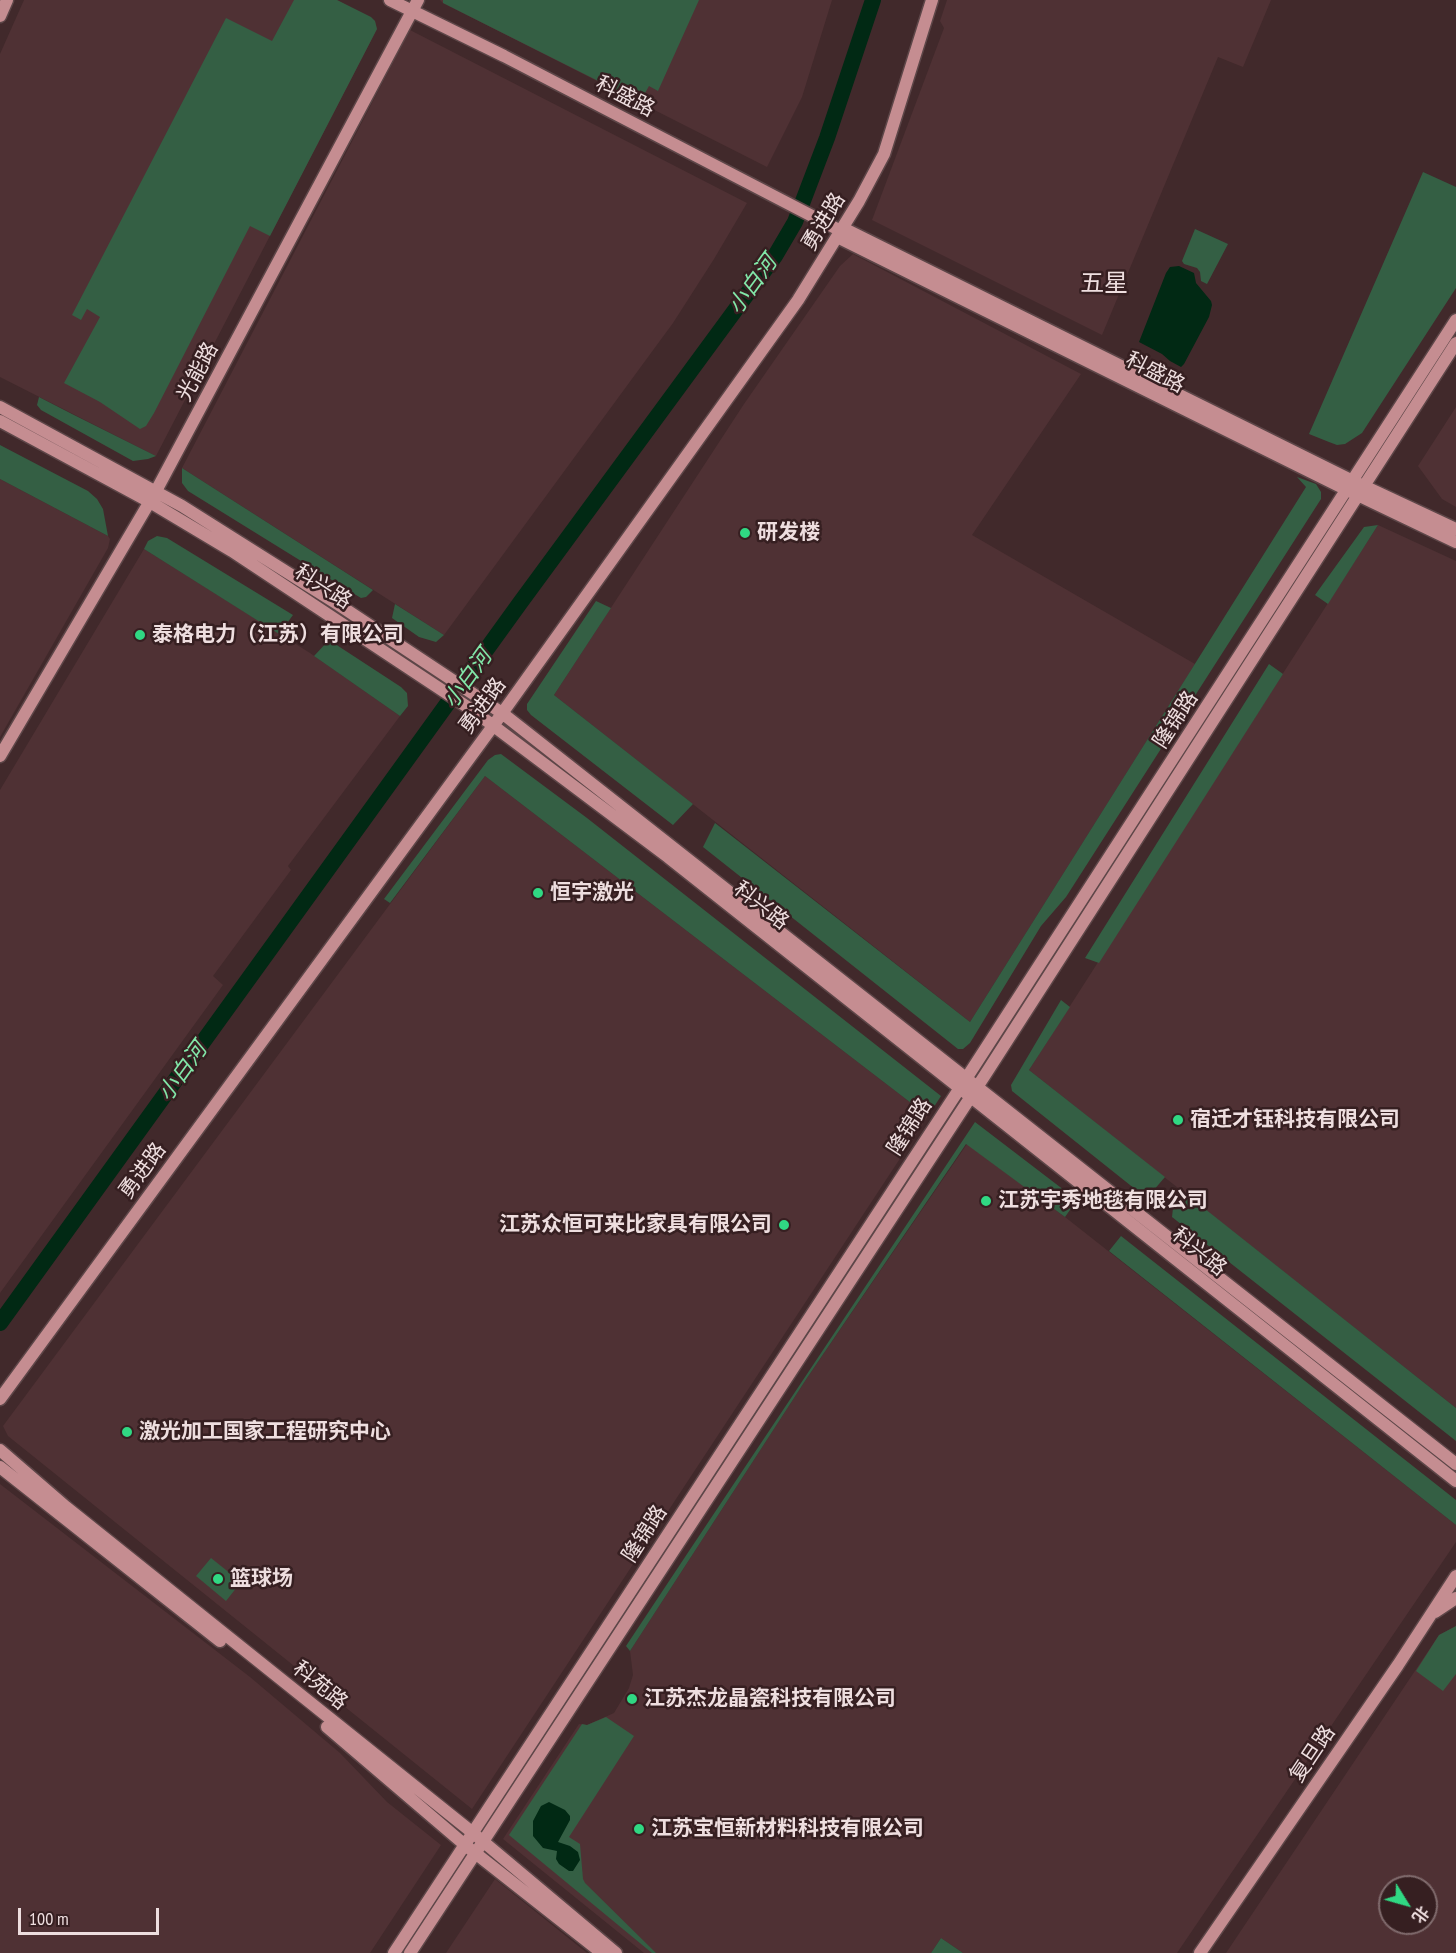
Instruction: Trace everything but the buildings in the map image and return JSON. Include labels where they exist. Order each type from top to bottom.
[{"type":"main road","points":[[0,16],[7,0]]},
{"type":"main road","name":"科盛路","points":[[390,0],[415,5],[504,56],[841,232],[1356,488],[1456,542]]},
{"type":"main road","name":"勇进路","points":[[0,1399],[494,726],[798,300],[841,232],[884,154],[932,0]]},
{"type":"main road","name":"光能路","points":[[0,756],[153,497],[415,5]]},
{"type":"main road","name":"隆锦路","points":[[411,1953],[974,1092],[1356,488],[1456,320]]},
{"type":"main road","name":"隆锦路","points":[[393,1953],[1356,488],[1456,344]]},
{"type":"main road","name":"科兴路","points":[[0,407],[153,497],[290,573],[502,713],[1456,1481]]},
{"type":"main road","name":"科兴路","points":[[0,421],[153,497],[475,712],[963,1083]]},
{"type":"main road","name":"科盛路","points":[[1356,488],[1456,530]]},
{"type":"main road","name":"科兴路","points":[[974,1092],[1456,1464]]},
{"type":"main road","name":"科苑路","points":[[0,1450],[66,1507],[473,1833],[616,1953]]},
{"type":"main road","name":"科苑路","points":[[0,1467],[309,1712],[465,1845],[602,1953]]},
{"type":"main road","name":"复旦路","points":[[1200,1953],[1456,1576]]},
{"type":"main road","points":[[1430,1616],[1456,1598]]},
{"type":"shaded area","points":[[24,0],[337,0],[375,21],[377,29],[156,456],[0,377],[0,54]]},
{"type":"shaded area","points":[[294,0],[337,0],[371,17],[377,29],[270,236],[250,226],[154,413],[146,426],[140,429],[100,402],[64,383],[100,317],[87,309],[81,320],[72,315],[226,18],[272,41]]},
{"type":"shaded area","points":[[440,0],[832,0],[802,97],[767,167]]},
{"type":"shaded area","points":[[443,0],[699,0],[658,91],[649,86],[640,102],[443,3]]},
{"type":"shaded area","points":[[947,0],[1271,0],[1243,67],[1218,57],[1102,335],[872,220],[944,28],[940,21]]},
{"type":"shaded area","points":[[410,30],[747,203],[673,323],[444,635],[182,468]]},
{"type":"shaded area","points":[[1423,172],[1456,187],[1456,288],[1362,433],[1345,444],[1337,445],[1309,434]]},
{"type":"shaded area","points":[[1195,229],[1228,244],[1207,284],[1201,281],[1197,268],[1184,264],[1182,261]]},
{"type":"shaded area","points":[[853,254],[1081,374],[972,535],[1195,664],[970,1022],[554,695],[744,404],[840,266]]},
{"type":"shaded area","points":[[1179,266],[1194,273],[1196,283],[1212,305],[1209,317],[1181,367],[1139,342],[1166,273],[1170,267]]},
{"type":"shaded area","points":[[39,397],[156,456],[133,461],[41,410],[37,405]]},
{"type":"shaded area","points":[[1456,407],[1456,507],[1442,499],[1418,466]]},
{"type":"shaded area","points":[[0,445],[88,491],[103,509],[108,536],[0,479]]},
{"type":"shaded area","points":[[182,468],[373,590],[366,597],[361,598],[188,491],[182,483]]},
{"type":"shaded area","points":[[1297,477],[1316,484],[1321,492],[1321,499],[1066,897],[1041,926],[970,1043],[963,1049],[958,1049],[703,847],[715,823],[970,1022],[1306,487]]},
{"type":"shaded area","points":[[0,479],[110,539],[108,548],[0,737]]},
{"type":"shaded area","points":[[1378,525],[1456,561],[1456,1408],[1029,1070]]},
{"type":"shaded area","points":[[1378,525],[1328,604],[1315,595],[1364,527]]},
{"type":"shaded area","points":[[157,536],[167,538],[293,615],[279,634],[144,549],[148,541]]},
{"type":"shaded area","points":[[144,549],[310,653],[400,716],[288,866],[291,870],[213,976],[223,985],[0,1293],[0,790]]},
{"type":"shaded area","points":[[596,601],[611,608],[554,695],[693,804],[673,825],[527,710],[527,704]]},
{"type":"shaded area","points":[[395,604],[444,635],[436,642],[419,637],[392,618]]},
{"type":"shaded area","points":[[329,640],[407,693],[408,706],[400,716],[314,656]]},
{"type":"shaded area","points":[[1269,664],[1283,674],[1099,963],[1085,958]]},
{"type":"shaded area","points":[[501,754],[587,818],[941,1096],[928,1116],[485,776],[390,903],[384,899],[488,760]]},
{"type":"shaded area","points":[[485,776],[928,1116],[472,1809],[8,1436],[3,1426]]},
{"type":"shaded area","points":[[1061,1000],[1070,1007],[1029,1070],[1165,1177],[1153,1191],[1140,1193],[1012,1091],[1011,1085]]},
{"type":"shaded area","points":[[975,1122],[1077,1200],[1065,1217],[966,1144],[807,1378],[630,1651],[626,1646]]},
{"type":"shaded area","points":[[967,1144],[1065,1217],[1456,1525],[1456,1542],[1177,1953],[963,1953],[941,1938],[931,1953],[644,1953],[503,1839],[579,1724],[587,1725],[614,1713],[629,1688],[633,1675],[630,1651],[807,1378]]},
{"type":"shaded area","points":[[1185,1193],[1456,1408],[1456,1441],[1172,1217],[1173,1208]]},
{"type":"shaded area","points":[[1121,1236],[1456,1500],[1456,1525],[1109,1251]]},
{"type":"shaded area","points":[[0,1484],[250,1677],[340,1753],[387,1802],[441,1845],[370,1953],[0,1953]]},
{"type":"shaded area","name":"篮球场","points":[[211,1558],[241,1582],[226,1601],[196,1576]]},
{"type":"shaded area","points":[[1456,1626],[1456,1953],[1226,1953],[1439,1635]]},
{"type":"shaded area","points":[[1456,1626],[1456,1674],[1443,1691],[1416,1671],[1439,1635]]},
{"type":"shaded area","points":[[606,1717],[634,1736],[569,1837],[580,1844],[585,1883],[656,1953],[652,1953],[509,1835],[582,1724],[587,1725]]},
{"type":"shaded area","points":[[549,1802],[565,1810],[570,1816],[558,1842],[578,1852],[580,1860],[573,1871],[559,1864],[556,1859],[557,1851],[543,1848],[533,1836],[533,1821],[541,1806]]},
{"type":"shaded area","points":[[495,1879],[587,1953],[446,1953]]},
{"type":"shaded area","points":[[941,1938],[963,1953],[931,1953]]},
{"type":"waterway","name":"小白河","points":[[0,1323],[520,603],[775,256],[795,222],[827,138],[873,0]]},
{"type":"place","name":"研发楼","points":[[745,533]]},
{"type":"place","name":"泰格电力（江苏）有限公司","points":[[140,635]]},
{"type":"place","name":"恒宇激光","points":[[538,893]]},
{"type":"place","name":"宿迁才钰科技有限公司","points":[[1178,1120]]},
{"type":"place","name":"江苏宇秀地毯有限公司","points":[[986,1201]]},
{"type":"place","name":"江苏众恒可来比家具有限公司","points":[[784,1225]]},
{"type":"place","name":"激光加工国家工程研究中心","points":[[127,1432]]},
{"type":"place","name":"篮球场","points":[[218,1579]]},
{"type":"place","name":"江苏杰龙晶瓷科技有限公司","points":[[632,1699]]},
{"type":"place","name":"江苏宝恒新材料科技有限公司","points":[[639,1829]]},
{"type":"district","name":"五星","points":[[1104,284]]}]
